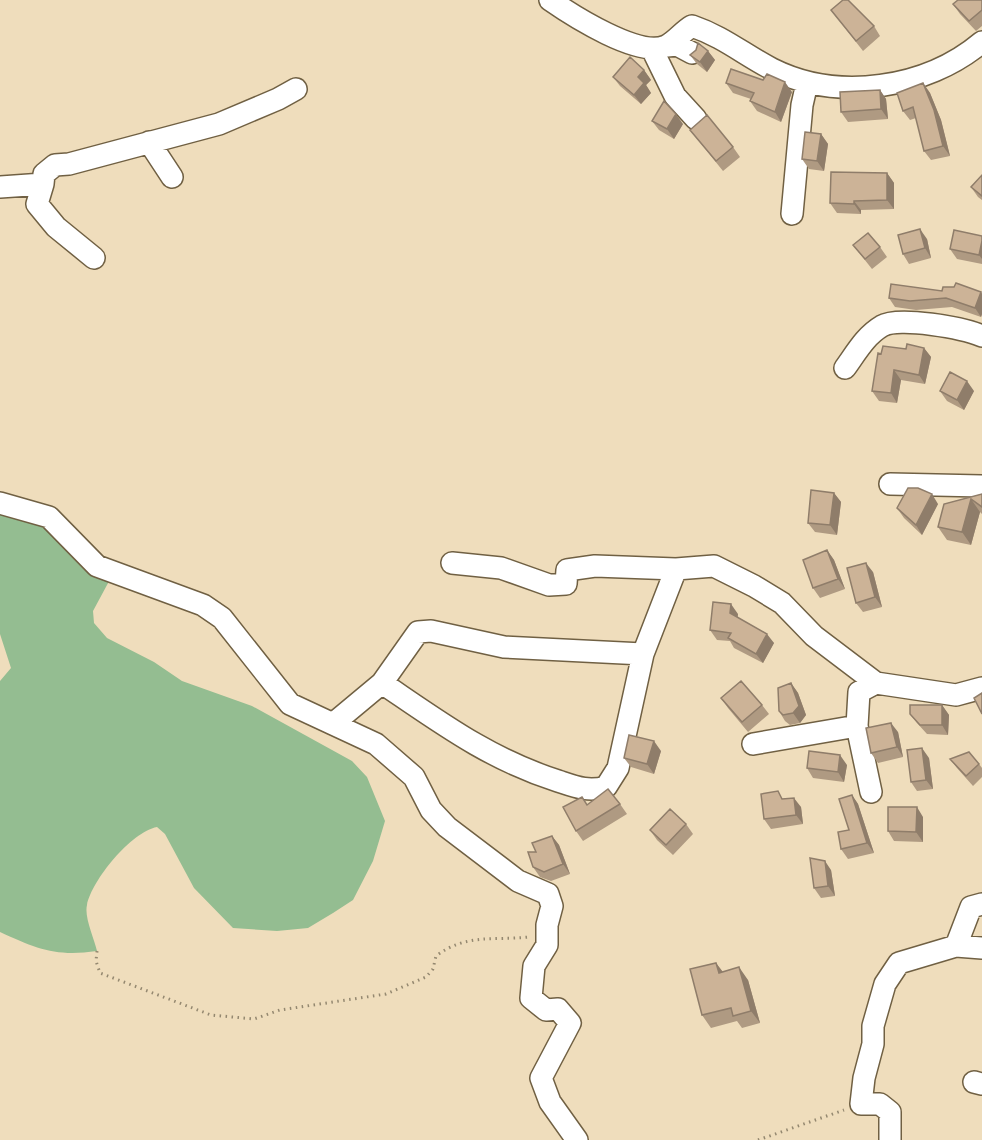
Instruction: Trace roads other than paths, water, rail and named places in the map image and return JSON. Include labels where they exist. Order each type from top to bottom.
[{"type":"street","points":[[550,0],[597,30],[659,47],[677,45],[692,53]]},
{"type":"street","points":[[659,47],[692,26],[717,34],[770,68],[807,83],[834,87],[869,86],[917,78],[948,66],[982,42]]},
{"type":"street","points":[[659,47],[675,96],[696,119]]},
{"type":"street","points":[[792,214],[802,105],[807,83]]},
{"type":"street","points":[[94,258],[56,227],[37,204],[44,174],[54,165],[69,164],[219,124],[296,89]]},
{"type":"street","points":[[149,142],[172,177]]},
{"type":"street","points":[[0,187],[43,184]]},
{"type":"street","points":[[845,368],[868,337],[884,324],[937,324],[982,336]]},
{"type":"street","points":[[891,484],[982,486]]},
{"type":"street","points":[[0,503],[49,517],[98,566],[203,605],[222,618],[290,704],[376,744],[404,765],[414,777],[431,810],[447,827],[518,880],[548,894],[552,906],[547,925],[547,945],[534,966],[531,998],[546,1010],[558,1009],[570,1023],[541,1077],[550,1102],[577,1140]]},
{"type":"street","points":[[452,563],[501,568],[549,585],[566,584],[567,570],[595,566],[676,569],[714,566],[782,603],[814,636],[876,683],[956,696],[982,688]]},
{"type":"street","points":[[382,683],[480,749],[525,770],[591,792],[606,788],[618,768],[643,654],[676,569]]},
{"type":"street","points":[[334,723],[382,683],[418,632],[430,631],[504,647],[643,654]]},
{"type":"street","points":[[871,792],[857,726],[859,692],[876,683]]},
{"type":"street","points":[[753,744],[857,726]]},
{"type":"street","points":[[956,946],[971,907],[982,904]]},
{"type":"street","points":[[890,1140],[890,1112],[880,1104],[861,1104],[864,1078],[873,1044],[873,1026],[885,984],[900,963],[956,946],[982,948]]}]
